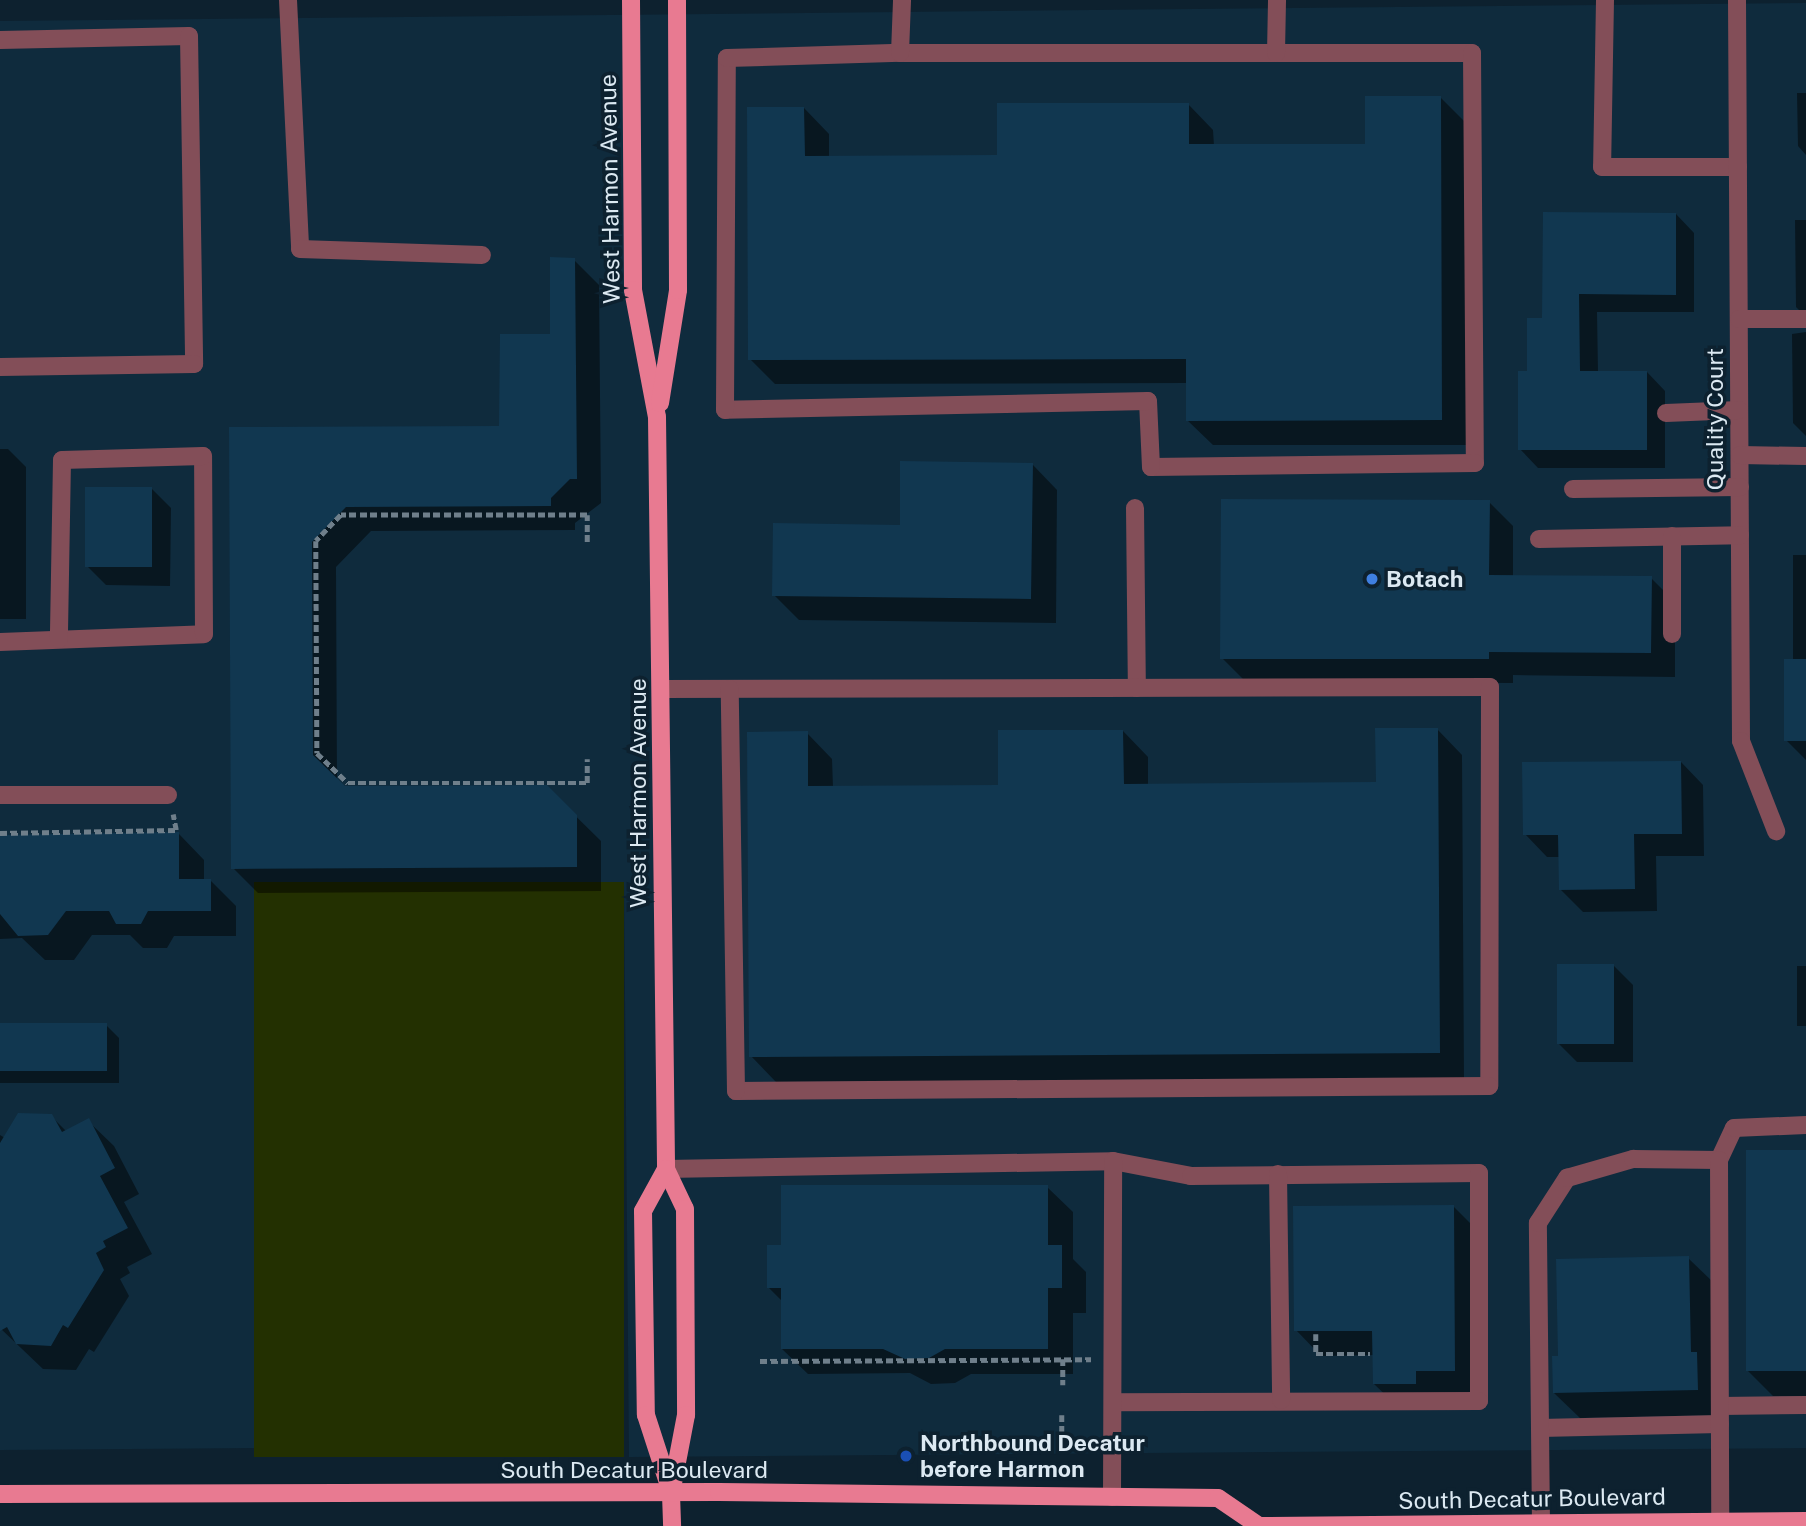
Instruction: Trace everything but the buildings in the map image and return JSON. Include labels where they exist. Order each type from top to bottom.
[{"type":"main road","name":"West Harmon Avenue","points":[[631,0],[632,290],[657,417],[666,1169],[685,1209],[686,1415],[671,1494],[672,1526]]},
{"type":"main road","name":"West Harmon Avenue","points":[[657,417],[678,290],[677,0]]},
{"type":"main road","name":"West Harmon Avenue","points":[[666,1169],[643,1211],[646,1415],[671,1494]]},
{"type":"main road","name":"South Decatur Boulevard","points":[[0,1494],[671,1494],[1218,1498],[1259,1526],[1806,1521]]},
{"type":"street","points":[[288,0],[300,249],[482,255]]},
{"type":"street","points":[[900,53],[902,0]]},
{"type":"street","points":[[1276,53],[1277,0]]},
{"type":"street","points":[[1605,0],[1602,167],[1738,167]]},
{"type":"street","name":"Quality Court","points":[[1737,0],[1741,741],[1776,831]]},
{"type":"street","points":[[0,40],[189,36],[194,364],[0,367]]},
{"type":"street","points":[[900,53],[1472,53],[1475,463],[1151,467],[1149,401],[725,410],[727,58],[900,53]]},
{"type":"street","points":[[1739,319],[1806,319]]},
{"type":"street","points":[[1666,413],[1740,410]]},
{"type":"street","points":[[1740,455],[1806,456]]},
{"type":"street","points":[[0,642],[204,634],[203,456],[62,460],[59,639]]},
{"type":"street","points":[[1573,489],[1740,487]]},
{"type":"street","points":[[1135,508],[1137,688]]},
{"type":"street","points":[[1539,539],[1740,535]]},
{"type":"street","points":[[1671,634],[1672,536]]},
{"type":"street","points":[[662,689],[1490,687],[1489,1086],[736,1091],[730,689]]},
{"type":"street","points":[[0,795],[168,795]]},
{"type":"street","points":[[1720,1522],[1720,1160],[1734,1129],[1806,1125]]},
{"type":"street","points":[[1541,1524],[1538,1223],[1567,1178],[1633,1159],[1720,1160]]},
{"type":"street","points":[[666,1169],[1113,1161],[1191,1176],[1479,1173],[1479,1401],[1113,1402]]},
{"type":"street","points":[[1112,1497],[1113,1161]]},
{"type":"street","points":[[1278,1174],[1282,1400]]},
{"type":"street","points":[[1720,1406],[1806,1405]]},
{"type":"street","points":[[1540,1428],[1720,1424]]},
{"type":"path","points":[[587,542],[587,515],[341,515],[316,541],[317,753],[348,783],[587,783],[587,759]]},
{"type":"path","points":[[0,832],[176,830],[168,795]]},
{"type":"path","points":[[1316,1334],[1316,1354],[1323,1357],[1370,1354]]},
{"type":"path","points":[[1063,1359],[1063,1385]]},
{"type":"path","points":[[760,1361],[1113,1359]]},
{"type":"path","points":[[1062,1415],[1062,1452]]},
{"type":"shaded area","points":[[1806,3],[1806,1448],[629,1457],[624,882],[255,885],[259,1448],[0,1450],[0,21]]},
{"type":"green space","points":[[254,882],[624,882],[624,1457],[254,1457]]},
{"type":"place","name":"Botach","points":[[1372,579]]},
{"type":"place","name":"Northbound Decatur before Harmon","points":[[906,1456]]}]
